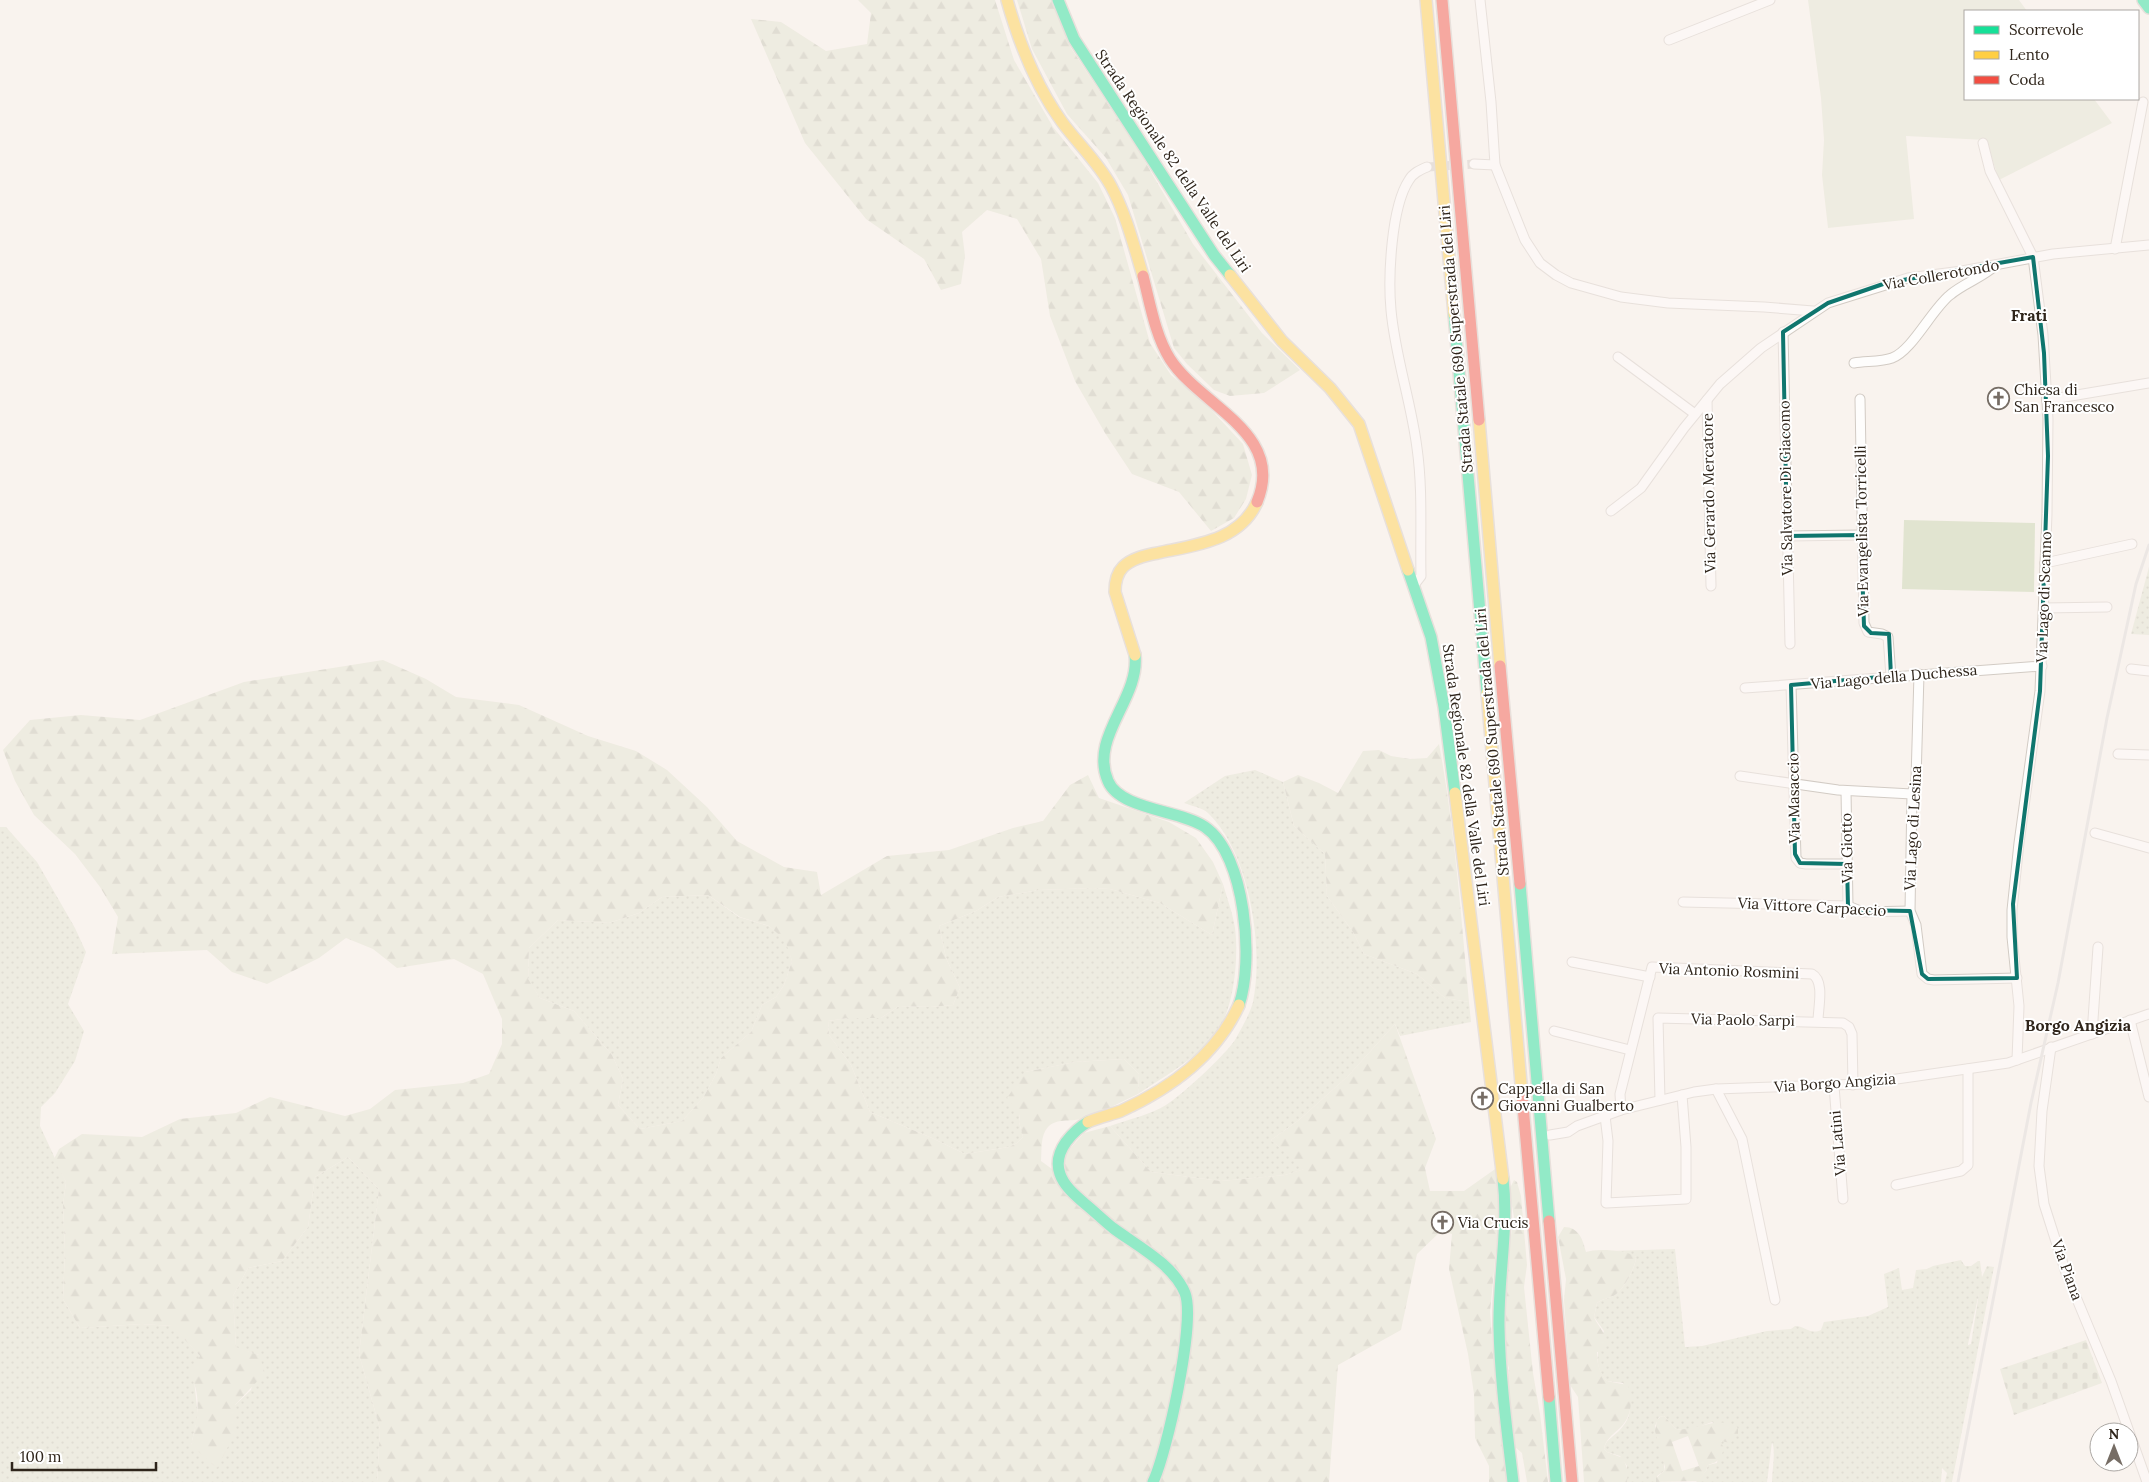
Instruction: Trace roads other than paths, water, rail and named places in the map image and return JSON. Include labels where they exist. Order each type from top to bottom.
[{"type":"main road","points":[[1007,0],[1026,58],[1060,120],[1100,168],[1115,192],[1167,354],[1177,369],[1236,424],[1260,453],[1262,478],[1257,503],[1246,522],[1228,536],[1186,547],[1142,555],[1125,566],[1115,577],[1115,596],[1135,648],[1136,664],[1131,691],[1107,742],[1104,762],[1105,774],[1118,793],[1130,800],[1187,816],[1206,827],[1216,838],[1229,859],[1238,884],[1245,976],[1241,1001],[1235,1016],[1212,1047],[1184,1075],[1151,1096],[1111,1115],[1094,1119],[1082,1126],[1059,1153],[1058,1163],[1062,1180],[1070,1190],[1104,1221],[1158,1262],[1181,1286],[1187,1299],[1181,1368],[1165,1455],[1153,1482]]},
{"type":"main road","name":"Strada Regionale 82 della Valle del Liri","points":[[1058,0],[1074,39],[1214,255],[1282,341],[1330,388],[1359,424],[1431,637],[1444,707],[1503,1176],[1506,1218],[1499,1325],[1502,1379],[1514,1482]]},
{"type":"main road","name":"Strada Statale 690 Superstrada del Liri","points":[[1426,0],[1556,1482]]},
{"type":"main road","name":"Strada Statale 690 Superstrada del Liri","points":[[1442,0],[1456,179],[1487,503],[1564,1411],[1572,1482]]},
{"type":"main road","points":[[2143,0],[2149,8]]},
{"type":"street","points":[[1480,0],[1491,102],[1495,165],[1529,249],[1543,266],[1556,276],[1571,283],[1607,295],[1640,300],[1813,311]]},
{"type":"street","points":[[1669,40],[1770,0]]},
{"type":"street","points":[[2115,249],[2143,102]]},
{"type":"street","name":"Via Lago di Scanno","points":[[1983,143],[1990,171],[2033,258],[2042,328],[2049,447],[2042,666],[2038,720],[2018,848],[2013,904],[2012,937],[2019,1013],[2017,1060]]},
{"type":"street","points":[[1474,164],[1495,165]]},
{"type":"street","points":[[1414,585],[1421,576],[1420,479],[1417,446],[1395,336],[1390,289],[1393,238],[1401,199],[1409,180],[1418,170],[1427,166]]},
{"type":"street","name":"Via Collerotondo","points":[[1611,511],[1641,488],[1706,400],[1755,352],[1813,311],[1834,301],[1895,281],[2033,258],[2149,245]]},
{"type":"street","points":[[1854,362],[1888,359],[1898,355],[1947,297],[1958,288],[1985,274],[1996,265]]},
{"type":"street","name":"Via Salvatore Di Giacomo","points":[[1783,332],[1790,644]]},
{"type":"street","points":[[1618,357],[1695,414]]},
{"type":"street","points":[[2047,400],[2149,383]]},
{"type":"street","name":"Via Evangelista Torricelli","points":[[1860,399],[1864,626],[1868,632],[1888,637],[1891,676]]},
{"type":"street","name":"Via Gerardo Mercatore","points":[[1706,400],[1711,586]]},
{"type":"street","points":[[1787,536],[1862,535]]},
{"type":"street","points":[[2045,563],[2132,544]]},
{"type":"street","points":[[2044,608],[2107,607]]},
{"type":"street","name":"Via Lago della Duchessa","points":[[1745,688],[2042,666]]},
{"type":"street","points":[[2131,669],[2149,671]]},
{"type":"street","name":"Via Lago di Lesina","points":[[1919,674],[1916,780],[1912,794],[1910,911],[1916,925],[1922,974],[1928,979],[2017,978]]},
{"type":"street","name":"Via Masaccio","points":[[1791,685],[1795,854],[1798,861],[1806,864],[1847,864]]},
{"type":"street","points":[[2118,754],[2149,755]]},
{"type":"street","points":[[1740,776],[1846,791],[1912,794]]},
{"type":"street","name":"Via Giotto","points":[[1846,791],[1848,906]]},
{"type":"street","points":[[2095,833],[2149,848]]},
{"type":"street","name":"Via Vittore Carpaccio","points":[[1684,902],[1848,906],[1862,912],[1910,911]]},
{"type":"street","points":[[2092,1034],[2098,948]]},
{"type":"street","points":[[1572,962],[1650,977]]},
{"type":"street","name":"Via Antonio Rosmini","points":[[1621,1110],[1620,1094],[1652,967],[1812,974],[1818,978],[1819,983],[1818,1021]]},
{"type":"street","name":"Via Borgo Angizia","points":[[1550,1135],[1568,1132],[1577,1126],[1621,1110],[1716,1089],[1853,1085],[1968,1069],[2017,1060],[2149,1014]]},
{"type":"street","name":"Via Paolo Sarpi","points":[[1660,1100],[1658,1018],[1843,1023],[1851,1031],[1853,1085]]},
{"type":"street","points":[[2130,1020],[2149,1097]]},
{"type":"street","points":[[1554,1032],[1630,1050]]},
{"type":"street","name":"Via Piana","points":[[2051,1047],[2042,1111],[2039,1166],[2044,1204],[2066,1273],[2112,1381],[2147,1482]]},
{"type":"street","points":[[1896,1185],[1961,1171],[1968,1165],[1968,1069]]},
{"type":"street","name":"Via Latini","points":[[1834,1086],[1843,1199]]},
{"type":"street","points":[[1716,1089],[1742,1139],[1775,1300]]},
{"type":"street","points":[[1605,1116],[1608,1141],[1606,1203],[1686,1199],[1686,1147],[1682,1095]]},
{"type":"tunnel","points":[[1427,167],[1474,164]]},
{"type":"railway","points":[[1958,1482],[2031,1103],[2058,983],[2107,718],[2136,584],[2149,545]]},
{"type":"place","name":"Chiesa di San Francesco","points":[[1998,399]]},
{"type":"place","name":"Cappella di San Giovanni Gualberto","points":[[1482,1098]]},
{"type":"place","name":"Via Crucis","points":[[1442,1223]]},
{"type":"district","name":"Frati","points":[[2029,315]]},
{"type":"district","name":"Borgo Angizia","points":[[2078,1025]]}]
